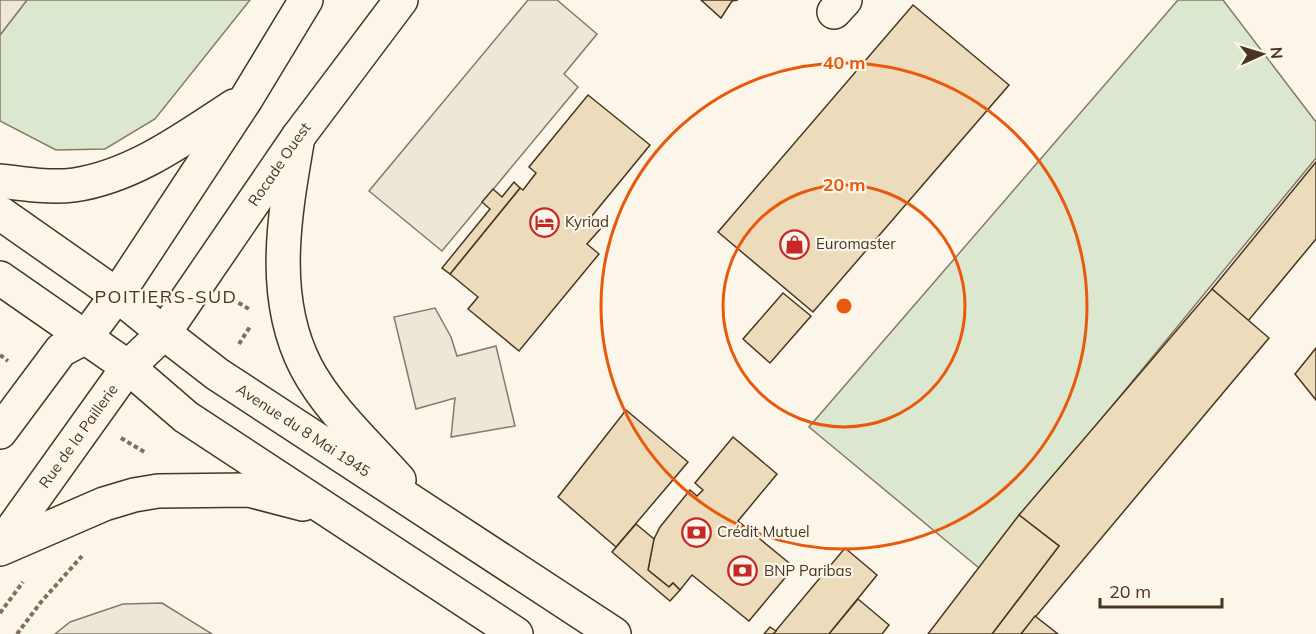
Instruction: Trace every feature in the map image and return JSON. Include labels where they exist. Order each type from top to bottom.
[{"type":"main road","points":[[0,432],[61,350],[86,337],[117,296],[246,99],[306,0]]},
{"type":"main road","name":"Rocade Ouest","points":[[164,333],[298,137],[401,0]]},
{"type":"main road","points":[[0,181],[72,185],[106,178],[164,152],[246,99]]},
{"type":"main road","points":[[298,137],[286,214],[284,261],[284,298],[293,334],[306,367],[323,393],[428,513]]},
{"type":"main road","name":"Avenue du 8 Mai 1945","points":[[0,213],[117,296],[217,374],[614,634]]},
{"type":"main road","points":[[0,278],[128,367],[186,417],[516,634]]},
{"type":"main road","name":"Rue de la Paillerie","points":[[0,547],[128,367],[164,333]]},
{"type":"main road","points":[[0,547],[104,504],[158,491],[249,490],[333,512]]},
{"type":"path","points":[[226,295],[258,315]]},
{"type":"path","points":[[118,436],[146,453],[155,452]]},
{"type":"path","points":[[18,634],[40,602],[85,553]]},
{"type":"green space","points":[[27,0],[250,0],[155,119],[105,149],[56,150],[0,121],[0,35]]},
{"type":"green space","points":[[1178,0],[1223,0],[1316,122],[1316,158],[979,568],[809,427]]},
{"type":"shaded area","points":[[0,0],[27,0],[0,35]]},
{"type":"shaded area","points":[[528,0],[557,0],[597,34],[564,74],[578,87],[442,251],[369,191]]},
{"type":"shaded area","points":[[435,308],[451,337],[457,356],[496,346],[515,426],[451,437],[455,398],[416,409],[394,317]]},
{"type":"shaded area","points":[[162,603],[212,634],[55,634],[70,622],[123,604]]},
{"type":"building","points":[[701,0],[738,0],[732,1],[721,18]]},
{"type":"building","points":[[913,5],[1009,85],[813,312],[718,232]]},
{"type":"building","name":"Kyriad","points":[[588,95],[650,145],[591,217],[602,227],[587,244],[599,254],[519,351],[468,309],[478,297],[450,274],[520,188],[523,190],[536,173],[529,167]]},
{"type":"building","points":[[1316,162],[1316,239],[1248,321],[1212,289]]},
{"type":"building","points":[[514,182],[520,188],[450,274],[442,268],[490,209],[482,202],[493,189],[502,197]]},
{"type":"building","points":[[1212,289],[1269,338],[1021,634],[992,634],[1059,546],[1019,515]]},
{"type":"building","points":[[783,293],[811,316],[770,363],[743,339]]},
{"type":"building","points":[[1316,348],[1316,400],[1295,374]]},
{"type":"building","points":[[626,410],[688,462],[616,547],[558,497]]},
{"type":"building","points":[[733,437],[777,474],[738,521],[794,567],[749,621],[692,575],[680,590],[673,583],[669,587],[648,570],[653,541],[660,527],[690,490],[697,496],[703,490],[695,483]]},
{"type":"building","points":[[1019,515],[1059,546],[992,634],[928,634]]},
{"type":"building","points":[[636,524],[654,539],[648,570],[669,587],[673,583],[680,590],[670,601],[612,552]]},
{"type":"building","points":[[845,548],[877,575],[829,634],[773,634]]},
{"type":"building","points":[[858,599],[889,625],[882,634],[829,634]]},
{"type":"building","points":[[1035,616],[1058,634],[1021,634]]},
{"type":"building","points":[[770,627],[776,631],[773,634],[764,634]]},
{"type":"place","name":"Kyriad","points":[[544,222]]},
{"type":"place","name":"Euromaster","points":[[795,244]]},
{"type":"place","name":"Crédit Mutuel","points":[[696,532]]},
{"type":"place","name":"BNP Paribas","points":[[743,571]]},
{"type":"district","name":"POITIERS-SUD","points":[[166,297]]}]
